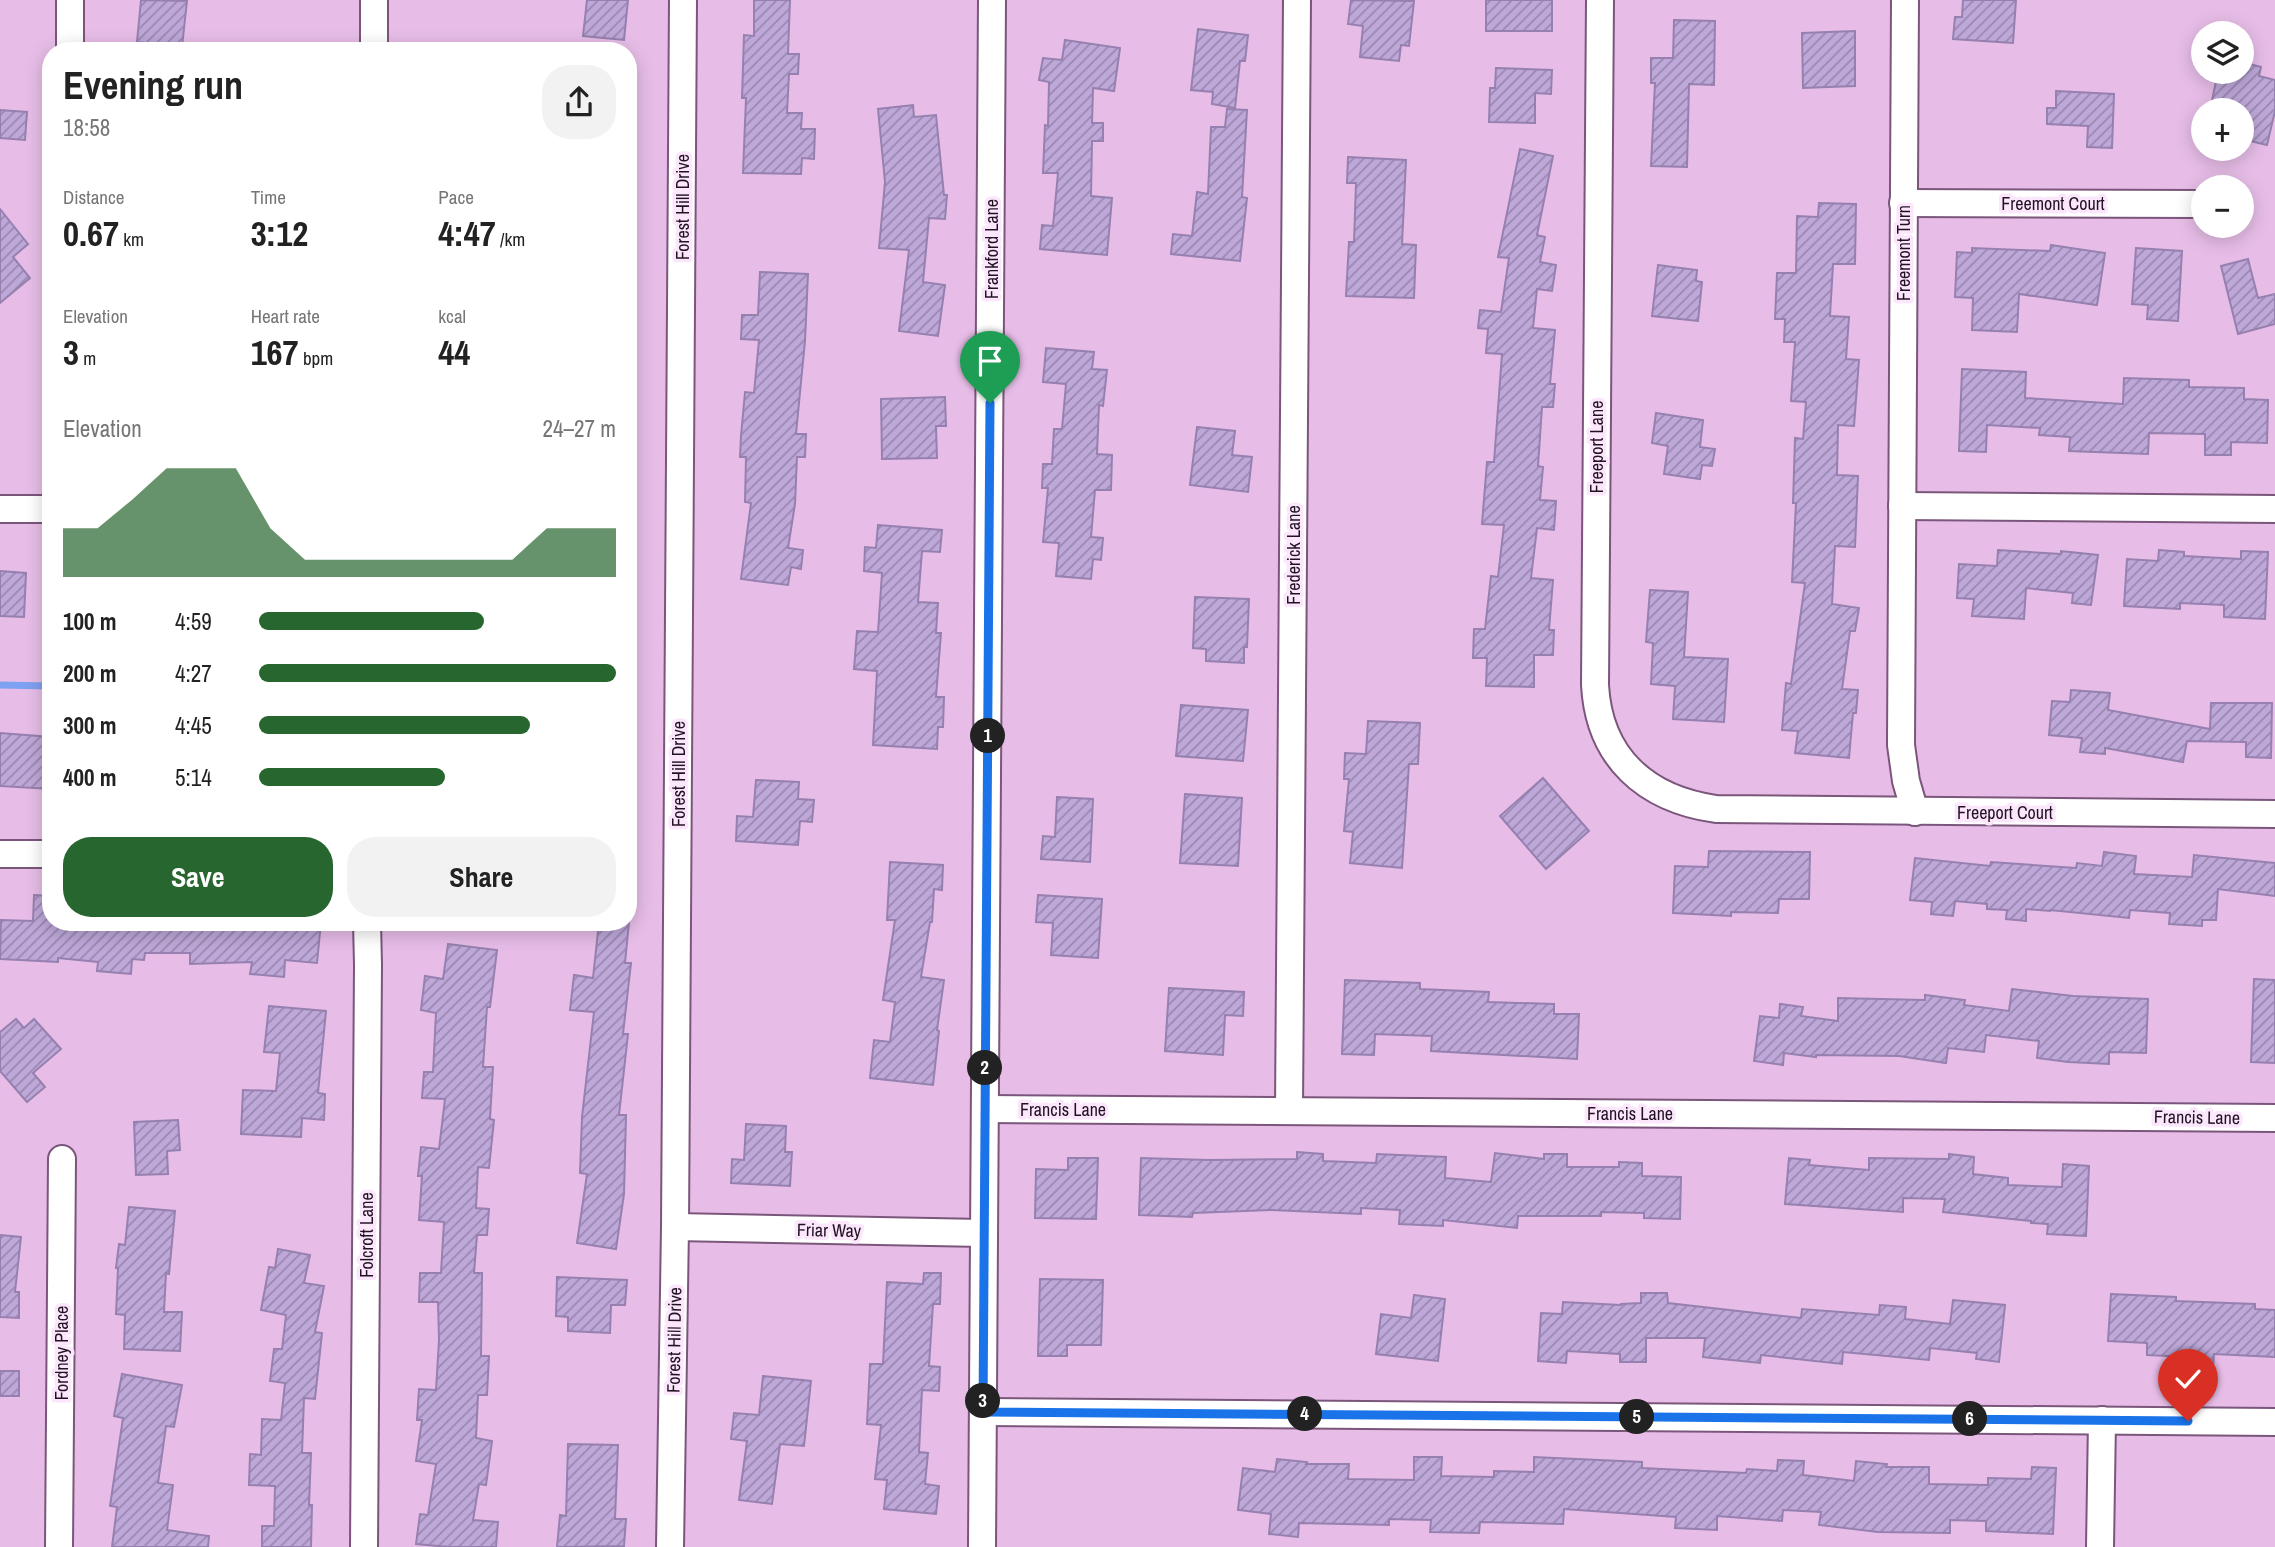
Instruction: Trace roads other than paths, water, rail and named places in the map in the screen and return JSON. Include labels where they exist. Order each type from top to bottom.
[{"type":"street","points":[[70,0],[70,42]]},
{"type":"street","points":[[374,0],[374,42]]},
{"type":"street","name":"Forest Hill Drive","points":[[670,1547],[675,1227],[683,0]]},
{"type":"street","name":"Frankford Lane","points":[[982,1547],[992,0]]},
{"type":"street","name":"Frederick Lane","points":[[1289,1110],[1297,0]]},
{"type":"street","name":"Freeport Lane","points":[[1600,0],[1596,700],[1599,718],[1614,750],[1639,779],[1653,789],[1684,803],[1735,810]]},
{"type":"street","name":"Freemont Turn","points":[[1905,0],[1901,744],[1906,781],[1915,812]]},
{"type":"street","name":"Freemont Court","points":[[1903,203],[2191,204]]},
{"type":"street","points":[[1902,506],[2275,509]]},
{"type":"street","points":[[0,509],[42,509]]},
{"type":"street","name":"Freeport Court","points":[[1735,810],[2275,814]]},
{"type":"street","points":[[0,854],[42,854]]},
{"type":"street","name":"Folcroft Lane","points":[[364,1547],[367,931]]},
{"type":"street","name":"Francis Lane","points":[[985,1109],[2275,1118]]},
{"type":"street","name":"Fordney Place","points":[[59,1547],[62,1159]]},
{"type":"street","name":"Friar Way","points":[[675,1227],[983,1233]]},
{"type":"street","points":[[983,1412],[2275,1422]]},
{"type":"street","points":[[2100,1547],[2102,1420]]},
{"type":"waterway","points":[[0,685],[42,686]]}]
